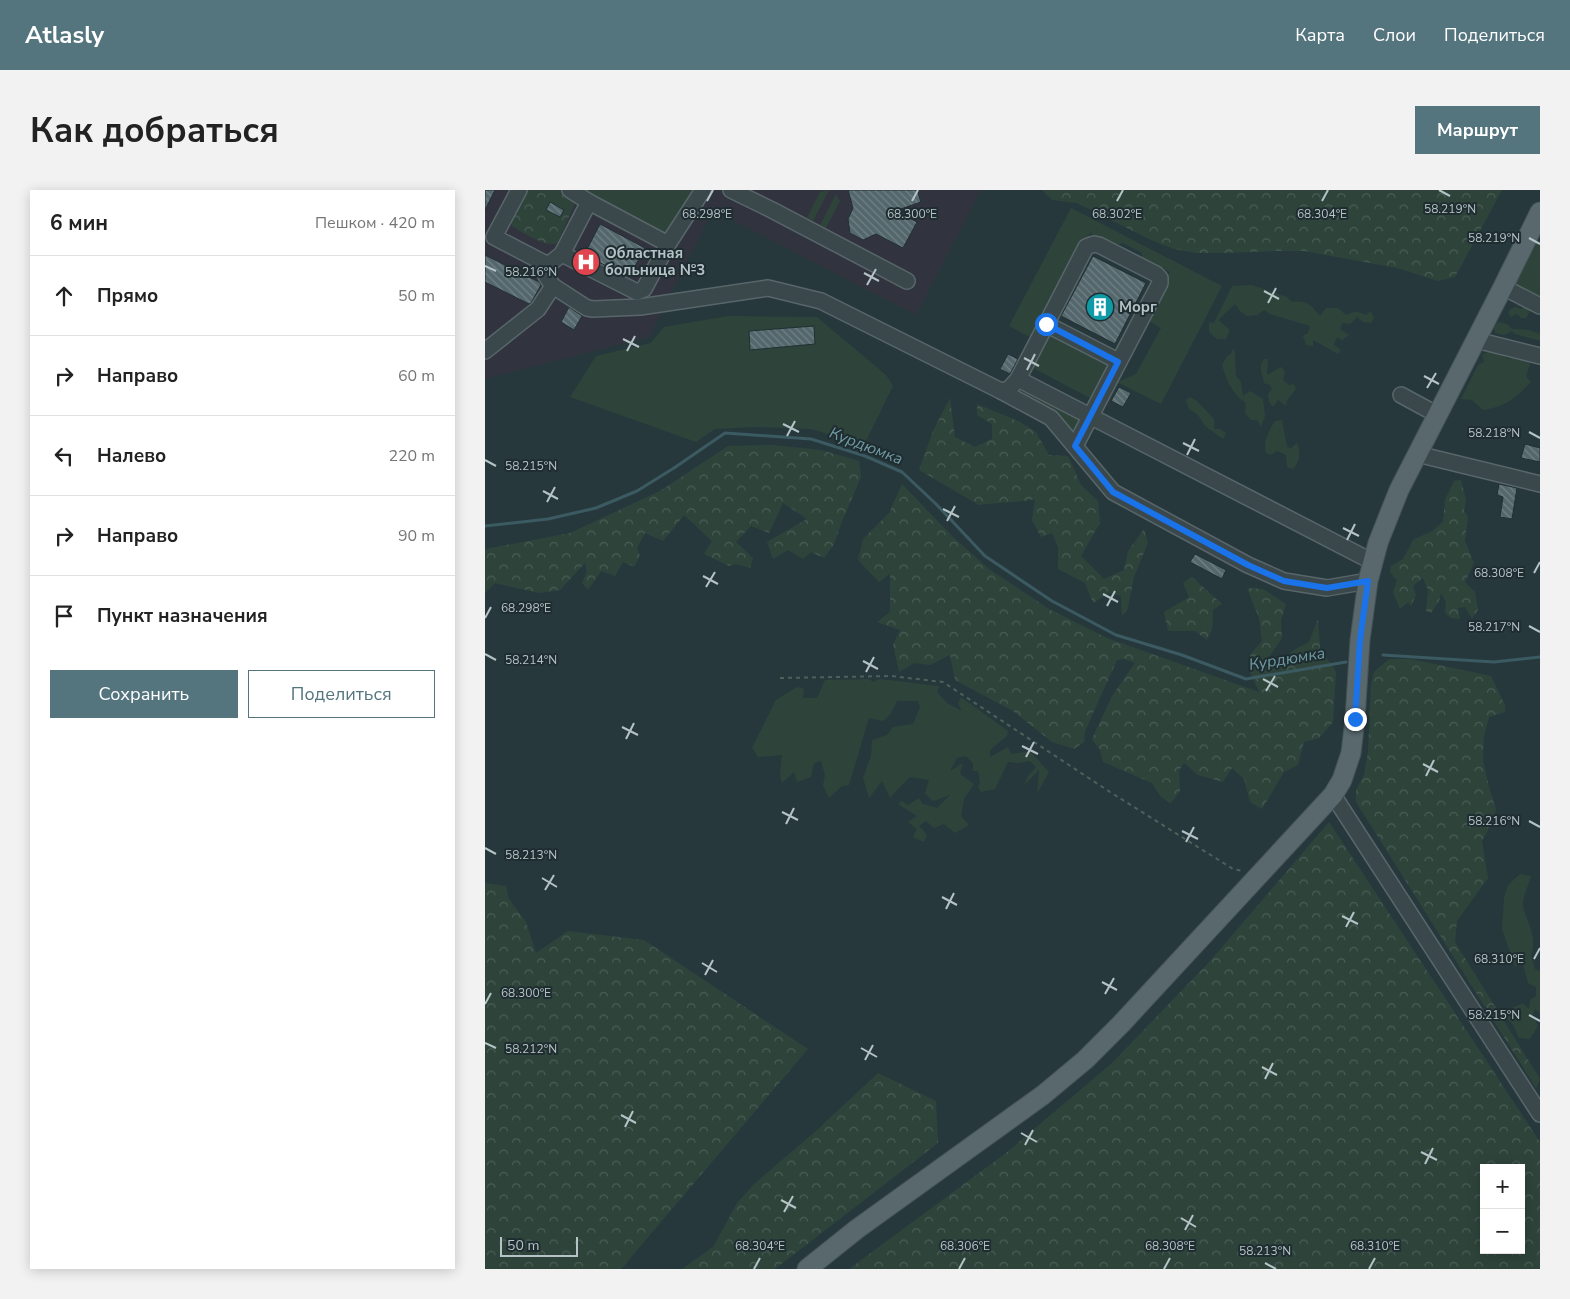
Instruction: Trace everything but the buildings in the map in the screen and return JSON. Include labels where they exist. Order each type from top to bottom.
[{"type":"main road","points":[[807,1269],[857,1229],[1043,1095],[1085,1060],[1122,1023],[1333,795],[1342,780],[1351,754],[1360,640],[1368,581],[1389,512],[1540,212]]},
{"type":"street","points":[[519,190],[495,237],[548,265]]},
{"type":"street","points":[[570,190],[668,244]]},
{"type":"street","points":[[562,254],[637,292],[644,288],[668,244],[703,190]]},
{"type":"street","points":[[731,190],[781,214],[907,281]]},
{"type":"street","points":[[589,202],[562,254],[548,265],[546,276],[553,286],[577,303],[593,309],[640,307],[768,288],[821,302],[1001,391],[1051,418],[1113,492],[1248,565],[1284,581],[1327,588],[1368,581]]},
{"type":"street","points":[[1001,391],[1009,389],[1018,379],[1086,247],[1099,245],[1156,274],[1160,278],[1160,283],[1075,446]]},
{"type":"street","points":[[485,351],[538,309],[553,286]]},
{"type":"street","points":[[1503,287],[1540,306]]},
{"type":"street","points":[[1046,324],[1118,362]]},
{"type":"street","points":[[1476,340],[1540,356]]},
{"type":"street","points":[[1018,379],[1373,562]]},
{"type":"street","points":[[1401,395],[1438,415]]},
{"type":"street","points":[[1417,454],[1540,484]]},
{"type":"street","points":[[1333,795],[1540,1114]]},
{"type":"path","points":[[780,678],[891,676],[943,682],[1110,792],[1233,869],[1260,874]]},
{"type":"shaded area","name":"Областная больница №3","points":[[485,190],[981,190],[916,315],[713,210],[649,337],[485,379]]},
{"type":"green space","points":[[526,190],[563,190],[576,201],[557,243],[552,244],[541,241],[512,226],[511,216]]},
{"type":"green space","points":[[582,190],[697,190],[670,233],[663,235]]},
{"type":"green space","points":[[829,190],[813,221],[807,218],[820,192]]},
{"type":"green space","points":[[1042,190],[1502,190],[1455,277],[1438,281],[1397,268],[1304,251],[1196,253],[1174,249],[1149,239],[1077,203],[1052,200]]},
{"type":"green space","points":[[836,194],[840,201],[826,228],[820,225]]},
{"type":"green space","points":[[1071,208],[1222,286],[1161,404],[1117,382],[1136,374],[1161,328],[1147,320],[1147,315],[1170,272],[1142,258],[1142,253],[1123,243],[1115,245],[1090,233],[1034,339],[1009,326]]},
{"type":"green space","points":[[1540,242],[1540,303],[1513,285],[1534,243]]},
{"type":"green space","points":[[1252,285],[1287,297],[1292,302],[1305,303],[1311,306],[1320,316],[1326,308],[1338,308],[1346,315],[1356,312],[1366,315],[1371,311],[1374,318],[1371,323],[1363,322],[1357,317],[1350,324],[1342,323],[1340,329],[1349,335],[1342,340],[1337,337],[1334,345],[1341,350],[1338,354],[1313,340],[1313,346],[1306,345],[1303,336],[1308,333],[1310,326],[1270,314],[1264,310],[1257,315],[1247,316],[1235,304],[1218,320],[1230,330],[1226,339],[1217,339],[1209,332],[1209,322],[1214,323],[1232,286]]},
{"type":"green space","points":[[1516,307],[1529,309],[1526,318],[1521,318],[1517,314],[1510,317],[1508,312]]},
{"type":"green space","points":[[728,316],[817,317],[886,375],[893,386],[864,445],[811,429],[754,427],[715,429],[696,442],[570,397],[596,356],[651,343],[664,327]]},
{"type":"green space","points":[[1498,322],[1507,324],[1512,329],[1529,330],[1540,334],[1540,341],[1515,334],[1512,331],[1505,335],[1495,333],[1494,327]]},
{"type":"green space","points":[[1049,333],[1109,364],[1109,368],[1092,399],[1031,367]]},
{"type":"green space","points":[[1495,348],[1504,357],[1510,359],[1517,355],[1530,364],[1526,376],[1531,382],[1510,401],[1483,410],[1472,400],[1461,399],[1478,365],[1484,362],[1482,355]]},
{"type":"green space","points":[[1233,349],[1235,352],[1236,376],[1241,382],[1243,396],[1250,391],[1263,399],[1265,416],[1261,427],[1257,420],[1251,420],[1245,413],[1246,403],[1234,391],[1226,377],[1222,365]]},
{"type":"green space","points":[[1264,359],[1268,359],[1267,375],[1281,367],[1285,371],[1283,380],[1289,385],[1294,384],[1296,389],[1287,400],[1286,406],[1278,400],[1273,407],[1269,402],[1268,394],[1272,389],[1270,385],[1264,383],[1261,365]]},
{"type":"green space","points":[[1027,390],[1078,416],[1078,421],[1070,437],[1022,397]]},
{"type":"green space","points":[[1190,397],[1197,401],[1214,419],[1214,429],[1220,429],[1226,433],[1223,439],[1205,426],[1198,415],[1189,409],[1186,400]]},
{"type":"green space","points":[[950,398],[955,437],[975,447],[992,439],[992,424],[977,415],[977,404],[1018,421],[1036,432],[1049,455],[1068,456],[1081,485],[1098,501],[1100,523],[1081,556],[1104,579],[1124,570],[1128,551],[1144,529],[1148,543],[1134,577],[1128,608],[1122,616],[1121,596],[1109,593],[1093,603],[1085,583],[1058,569],[1058,546],[1052,533],[1041,537],[1032,520],[1035,499],[979,505],[919,470],[933,431]]},
{"type":"green space","points":[[1282,420],[1287,447],[1291,448],[1297,443],[1299,450],[1299,457],[1293,469],[1287,467],[1286,455],[1277,451],[1271,455],[1266,453],[1265,445],[1269,432],[1275,421]]},
{"type":"green space","points":[[773,445],[821,450],[859,461],[861,477],[834,544],[824,558],[811,552],[803,559],[788,550],[773,559],[767,542],[807,519],[783,503],[769,533],[751,526],[736,542],[753,558],[750,568],[736,564],[729,566],[704,554],[712,541],[684,515],[663,541],[645,533],[637,548],[640,556],[634,567],[623,562],[615,576],[601,571],[588,590],[582,583],[587,572],[585,563],[560,590],[539,593],[495,583],[485,593],[485,549],[570,533],[660,491],[728,446]]},
{"type":"green space","points":[[1461,480],[1466,499],[1464,511],[1468,517],[1465,541],[1474,563],[1465,582],[1475,592],[1478,610],[1472,618],[1465,607],[1458,608],[1460,619],[1451,618],[1445,613],[1446,602],[1441,593],[1439,601],[1431,613],[1426,611],[1428,590],[1423,578],[1413,586],[1416,595],[1411,606],[1408,602],[1400,609],[1393,592],[1397,580],[1390,572],[1391,566],[1403,559],[1413,540],[1432,531],[1443,522],[1445,500],[1454,481]]},
{"type":"green space","points":[[902,484],[953,537],[989,569],[1049,609],[1107,638],[1259,692],[1249,670],[1250,655],[1262,641],[1259,618],[1247,588],[1263,589],[1286,604],[1281,620],[1282,638],[1265,663],[1279,665],[1292,651],[1309,642],[1318,619],[1320,648],[1336,672],[1333,722],[1319,738],[1304,742],[1298,765],[1284,772],[1262,809],[1250,802],[1244,779],[1232,768],[1223,782],[1198,775],[1184,763],[1179,771],[1180,791],[1171,803],[1161,797],[1152,783],[1103,762],[1100,750],[1092,739],[1112,696],[1135,663],[1125,659],[1117,660],[1085,731],[1084,742],[1074,749],[1052,742],[1013,711],[955,680],[950,655],[930,665],[914,663],[899,672],[893,645],[900,630],[877,622],[890,612],[890,574],[879,582],[858,560],[863,539],[889,513]]},
{"type":"green space","points":[[1192,577],[1222,604],[1213,610],[1212,629],[1207,640],[1195,631],[1168,631],[1164,612],[1189,597],[1183,583]]},
{"type":"green space","points":[[1389,659],[1411,659],[1491,676],[1505,705],[1505,712],[1489,717],[1484,736],[1483,760],[1496,809],[1493,821],[1482,841],[1488,878],[1457,921],[1455,942],[1540,1079],[1536,1088],[1356,802],[1356,790],[1364,775],[1368,752],[1371,685],[1374,672]]},
{"type":"green space","points":[[869,679],[873,682],[880,679],[939,686],[937,692],[947,703],[962,711],[958,704],[961,697],[1008,731],[1007,736],[990,750],[990,757],[1008,747],[1011,754],[1030,751],[1049,772],[1037,794],[1039,770],[1024,785],[1028,776],[1036,767],[1030,761],[1008,762],[995,789],[981,792],[978,787],[980,782],[978,771],[973,771],[973,763],[966,756],[957,758],[950,771],[963,763],[960,774],[974,784],[964,799],[961,816],[969,825],[955,833],[944,824],[934,828],[926,821],[919,826],[927,835],[924,842],[913,837],[917,829],[908,822],[917,816],[898,804],[902,801],[908,805],[919,798],[923,804],[937,808],[950,795],[933,801],[925,794],[929,780],[910,777],[890,798],[882,781],[869,798],[863,778],[871,756],[872,740],[887,735],[893,727],[913,724],[920,707],[918,701],[897,701],[890,715],[883,721],[869,718],[849,785],[842,786],[829,798],[823,785],[825,775],[821,761],[814,763],[811,777],[797,782],[794,772],[782,783],[780,775],[782,755],[758,757],[752,748],[776,700],[797,687],[804,689],[803,698],[817,698],[825,680]]},
{"type":"green space","points":[[1329,822],[1540,1142],[1540,1269],[849,1269],[1006,1153],[1112,1063],[1211,960]]},
{"type":"green space","points":[[1520,874],[1531,876],[1523,906],[1533,936],[1531,955],[1535,969],[1540,971],[1540,1013],[1535,1009],[1533,1015],[1538,1026],[1530,1039],[1519,1038],[1513,1025],[1506,1017],[1512,1008],[1523,1003],[1529,1009],[1530,1000],[1536,996],[1536,987],[1528,983],[1522,961],[1515,967],[1502,929],[1504,898],[1508,885]]},
{"type":"green space","points":[[485,883],[506,886],[509,899],[526,922],[536,953],[568,931],[644,940],[808,1049],[621,1269],[485,1269]]},
{"type":"green space","points":[[878,1073],[936,1101],[938,1143],[775,1269],[682,1269],[714,1246],[737,1203],[754,1184],[817,1130]]},
{"type":"waterway","name":"Курдюмка","points":[[485,526],[548,519],[596,508],[637,491],[725,433],[811,439],[865,456],[902,472],[936,504],[985,556],[1052,601],[1116,635],[1182,655],[1246,679],[1346,662]]},
{"type":"waterway","name":"Курдюмка","points":[[1383,655],[1494,662],[1540,657]]},
{"type":"place","name":"Областная больница №3","points":[[586,262]]},
{"type":"place","name":"Морг","points":[[1100,307]]},
{"type":"route","points":[[1046,324],[1118,362],[1075,446],[1113,492],[1248,565],[1284,581],[1327,588],[1368,581],[1360,640],[1355,719]]}]
